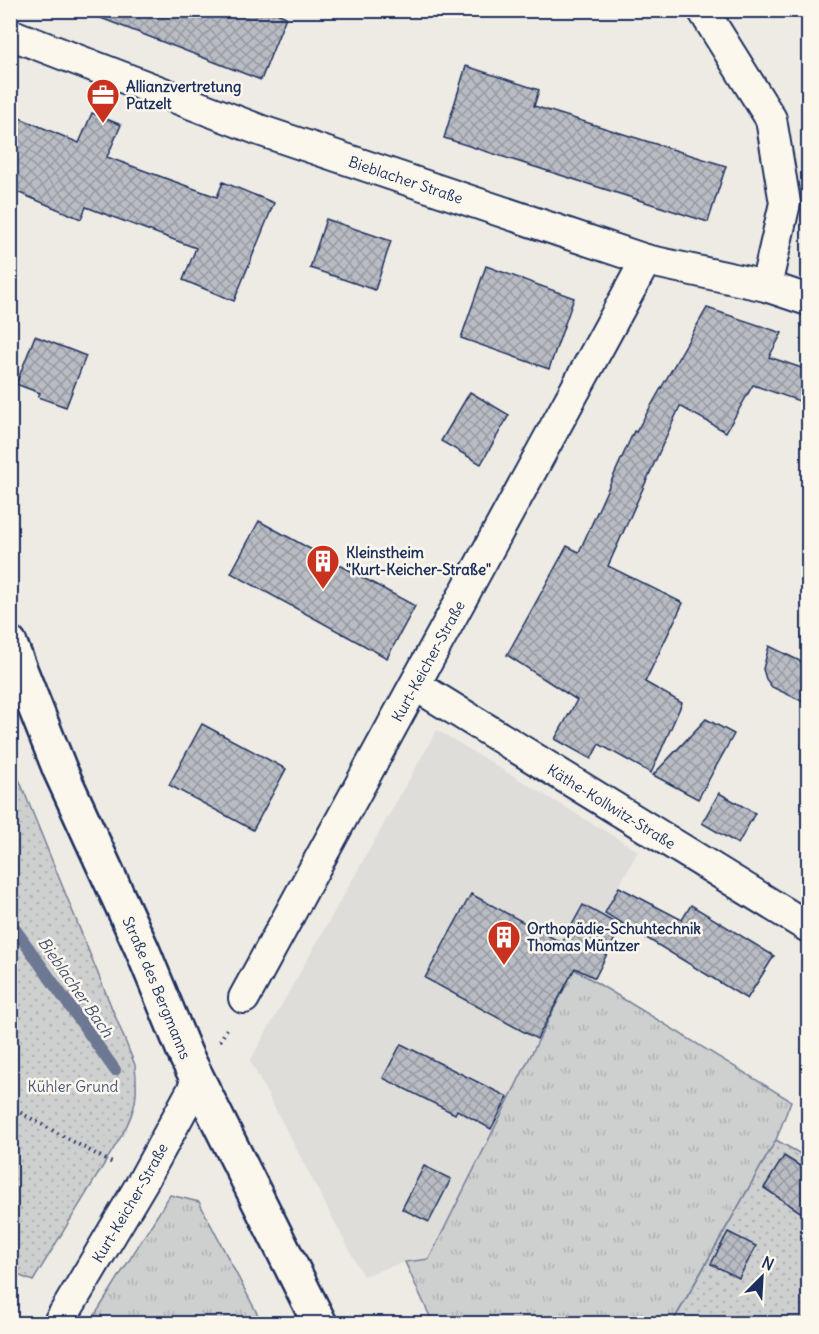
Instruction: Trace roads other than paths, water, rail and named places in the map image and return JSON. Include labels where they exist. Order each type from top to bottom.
[{"type":"main road","name":"Straße des Bergmanns","points":[[10,644],[60,770],[198,1080],[320,1323]]},
{"type":"street","points":[[703,10],[771,119],[785,203],[766,286]]},
{"type":"street","name":"Bieblacher Straße","points":[[10,34],[262,131],[646,260],[766,286],[808,300]]},
{"type":"street","name":"Kurt-Keicher-Straße","points":[[244,998],[646,260]]},
{"type":"street","name":"Käthe-Kollwitz-Straße","points":[[415,685],[808,927]]},
{"type":"street","name":"Kurt-Keicher-Straße","points":[[58,1323],[144,1181],[198,1080]]},
{"type":"waterway","name":"Bieblacher Bach","points":[[10,922],[115,1070]]},
{"type":"place","name":"Allianzvertretung Patzelt","points":[[103,124]]},
{"type":"place","name":"Kleinstheim \"Kurt-Keicher-Straße\"","points":[[323,590]]},
{"type":"place","name":"Orthopädie-Schuhtechnik Thomas Müntzer","points":[[504,966]]},
{"type":"park label","name":"Kühler Grund","points":[[73,1086]]}]
